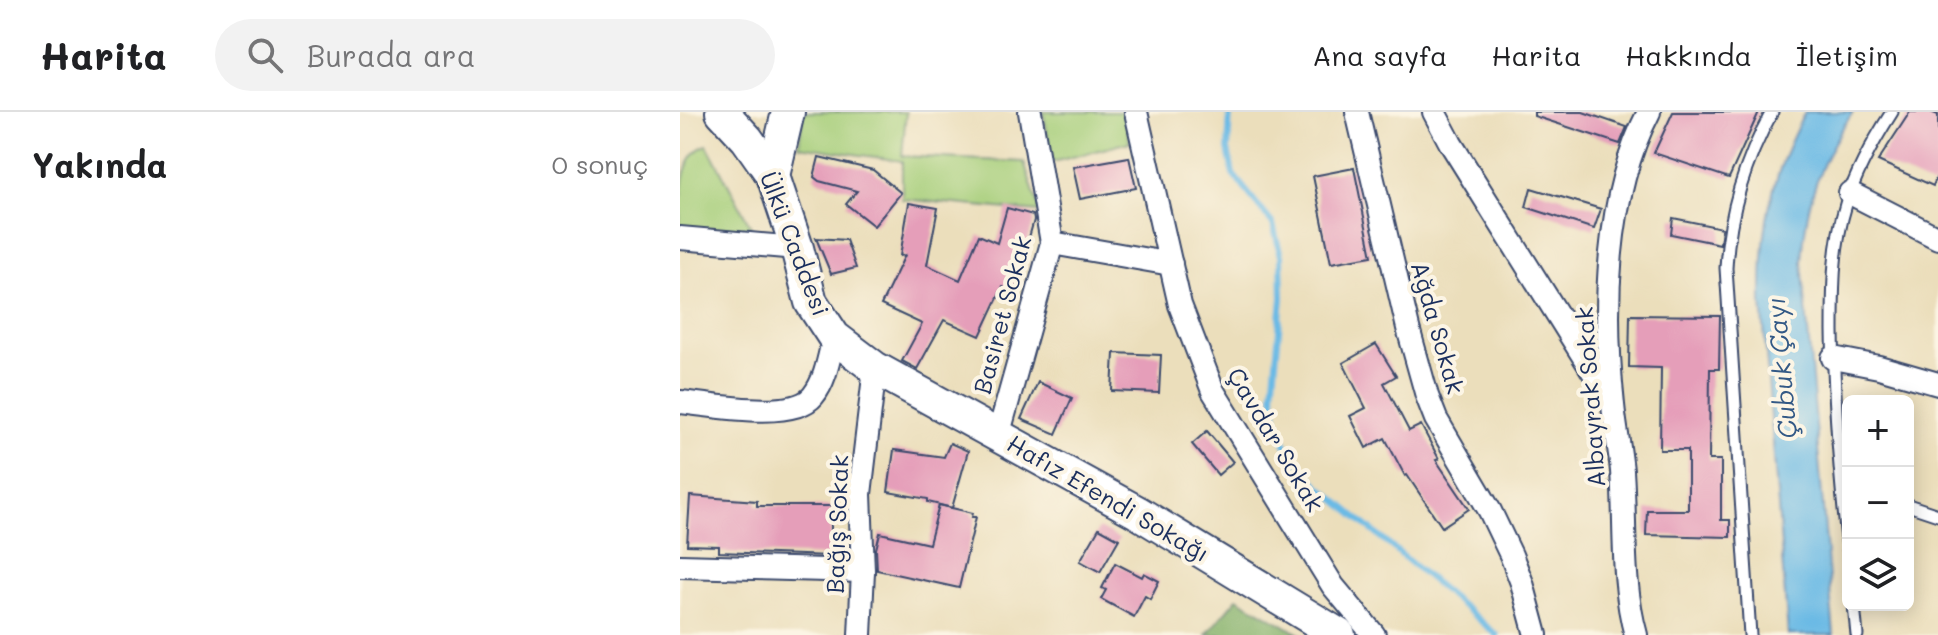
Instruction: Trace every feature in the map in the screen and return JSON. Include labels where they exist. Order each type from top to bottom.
[{"type":"street","name":"Ülkü Caddesi","points":[[722,112],[747,139],[773,176],[811,302],[834,337],[875,368]]},
{"type":"street","points":[[773,176],[788,112]]},
{"type":"street","name":"Basiret Sokak","points":[[998,436],[1052,243],[1030,112]]},
{"type":"street","name":"Çavdar Sokak","points":[[1136,112],[1191,337],[1213,391],[1333,586],[1374,635]]},
{"type":"street","name":"Ağda Sokak","points":[[1357,112],[1427,396],[1436,419],[1490,511],[1511,555],[1536,635]]},
{"type":"street","points":[[1434,112],[1612,403]]},
{"type":"street","name":"Albayrak Sokak","points":[[1636,635],[1626,590],[1622,471],[1612,403],[1609,328],[1611,252],[1630,155],[1649,112]]},
{"type":"street","points":[[1850,193],[1938,238]]},
{"type":"street","points":[[680,238],[797,248]]},
{"type":"street","points":[[1052,243],[1171,264]]},
{"type":"street","points":[[680,402],[779,410],[797,407],[811,399],[822,383],[834,337]]},
{"type":"street","points":[[1833,358],[1938,384]]},
{"type":"street","name":"Hafız Efendi Sokağı","points":[[875,368],[1137,512],[1339,635]]},
{"type":"street","name":"Bağış Sokak","points":[[860,635],[863,571],[860,494],[875,368]]},
{"type":"street","points":[[680,566],[863,571]]},
{"type":"lane","points":[[1750,635],[1726,268],[1728,234],[1737,196],[1748,163],[1772,112]]},
{"type":"lane","points":[[1843,467],[1833,358],[1836,248],[1850,193],[1892,112]]},
{"type":"lane","points":[[1914,507],[1938,515]]},
{"type":"lane","points":[[1855,611],[1857,635]]},
{"type":"green space","points":[[803,112],[906,112],[902,156],[1024,162],[1040,212],[902,199],[902,161],[799,146]]},
{"type":"green space","points":[[1043,112],[1124,112],[1130,142],[1053,162]]},
{"type":"green space","points":[[707,145],[751,227],[737,234],[680,227],[683,179],[691,157]]},
{"type":"green space","points":[[1237,598],[1301,635],[1206,635]]},
{"type":"water","name":"Çubuk Çayı","points":[[1805,112],[1853,112],[1831,148],[1816,182],[1807,219],[1802,261],[1834,635],[1788,635],[1762,302],[1763,250],[1770,204],[1783,159]]},
{"type":"building","points":[[1534,112],[1583,112],[1627,127],[1620,144],[1534,116]]},
{"type":"building","points":[[1673,112],[1759,112],[1729,178],[1654,153]]},
{"type":"building","points":[[1910,112],[1938,115],[1938,174],[1933,186],[1878,161]]},
{"type":"building","points":[[819,157],[873,170],[901,193],[874,226],[846,204],[857,191],[814,177]]},
{"type":"building","points":[[1129,157],[1136,188],[1080,199],[1073,167]]},
{"type":"building","points":[[1354,168],[1372,256],[1331,263],[1313,176]]},
{"type":"building","points":[[1531,188],[1601,209],[1594,229],[1526,207]]},
{"type":"building","points":[[909,203],[938,208],[927,265],[960,280],[979,235],[997,243],[1007,208],[1033,215],[1034,220],[1024,255],[1029,257],[1014,292],[1003,287],[980,336],[944,320],[917,369],[902,361],[922,324],[881,305],[905,255],[900,256]]},
{"type":"building","points":[[1673,218],[1722,228],[1720,244],[1671,234]]},
{"type":"building","points":[[816,238],[846,240],[856,268],[831,274]]},
{"type":"building","points":[[1630,315],[1720,316],[1719,369],[1710,369],[1709,460],[1721,460],[1721,520],[1730,520],[1730,537],[1646,535],[1647,510],[1688,510],[1688,450],[1660,450],[1661,368],[1629,367]]},
{"type":"building","points":[[1376,344],[1396,376],[1384,383],[1409,431],[1421,425],[1439,459],[1436,460],[1469,509],[1442,527],[1405,476],[1385,438],[1366,448],[1350,416],[1366,408],[1343,363]]},
{"type":"building","points":[[1114,353],[1161,355],[1159,393],[1112,391]]},
{"type":"building","points":[[1038,382],[1072,398],[1056,434],[1021,419]]},
{"type":"building","points":[[1207,431],[1233,462],[1218,475],[1192,444]]},
{"type":"building","points":[[950,443],[968,451],[952,508],[928,502],[928,499],[888,492],[894,450],[944,457]]},
{"type":"building","points":[[690,496],[757,501],[757,506],[831,506],[831,556],[719,552],[719,546],[687,545]]},
{"type":"building","points":[[939,505],[973,513],[972,517],[976,517],[959,588],[877,570],[876,549],[880,533],[929,544]]},
{"type":"building","points":[[1099,528],[1119,539],[1100,572],[1080,561]]},
{"type":"building","points":[[1115,563],[1142,577],[1144,573],[1159,581],[1150,599],[1145,596],[1134,617],[1101,599],[1106,590],[1102,588]]},
{"type":"waterway","points":[[1230,112],[1228,149],[1233,174],[1273,224],[1281,256],[1282,298],[1273,394],[1278,427],[1290,455],[1318,485],[1497,635]]}]
